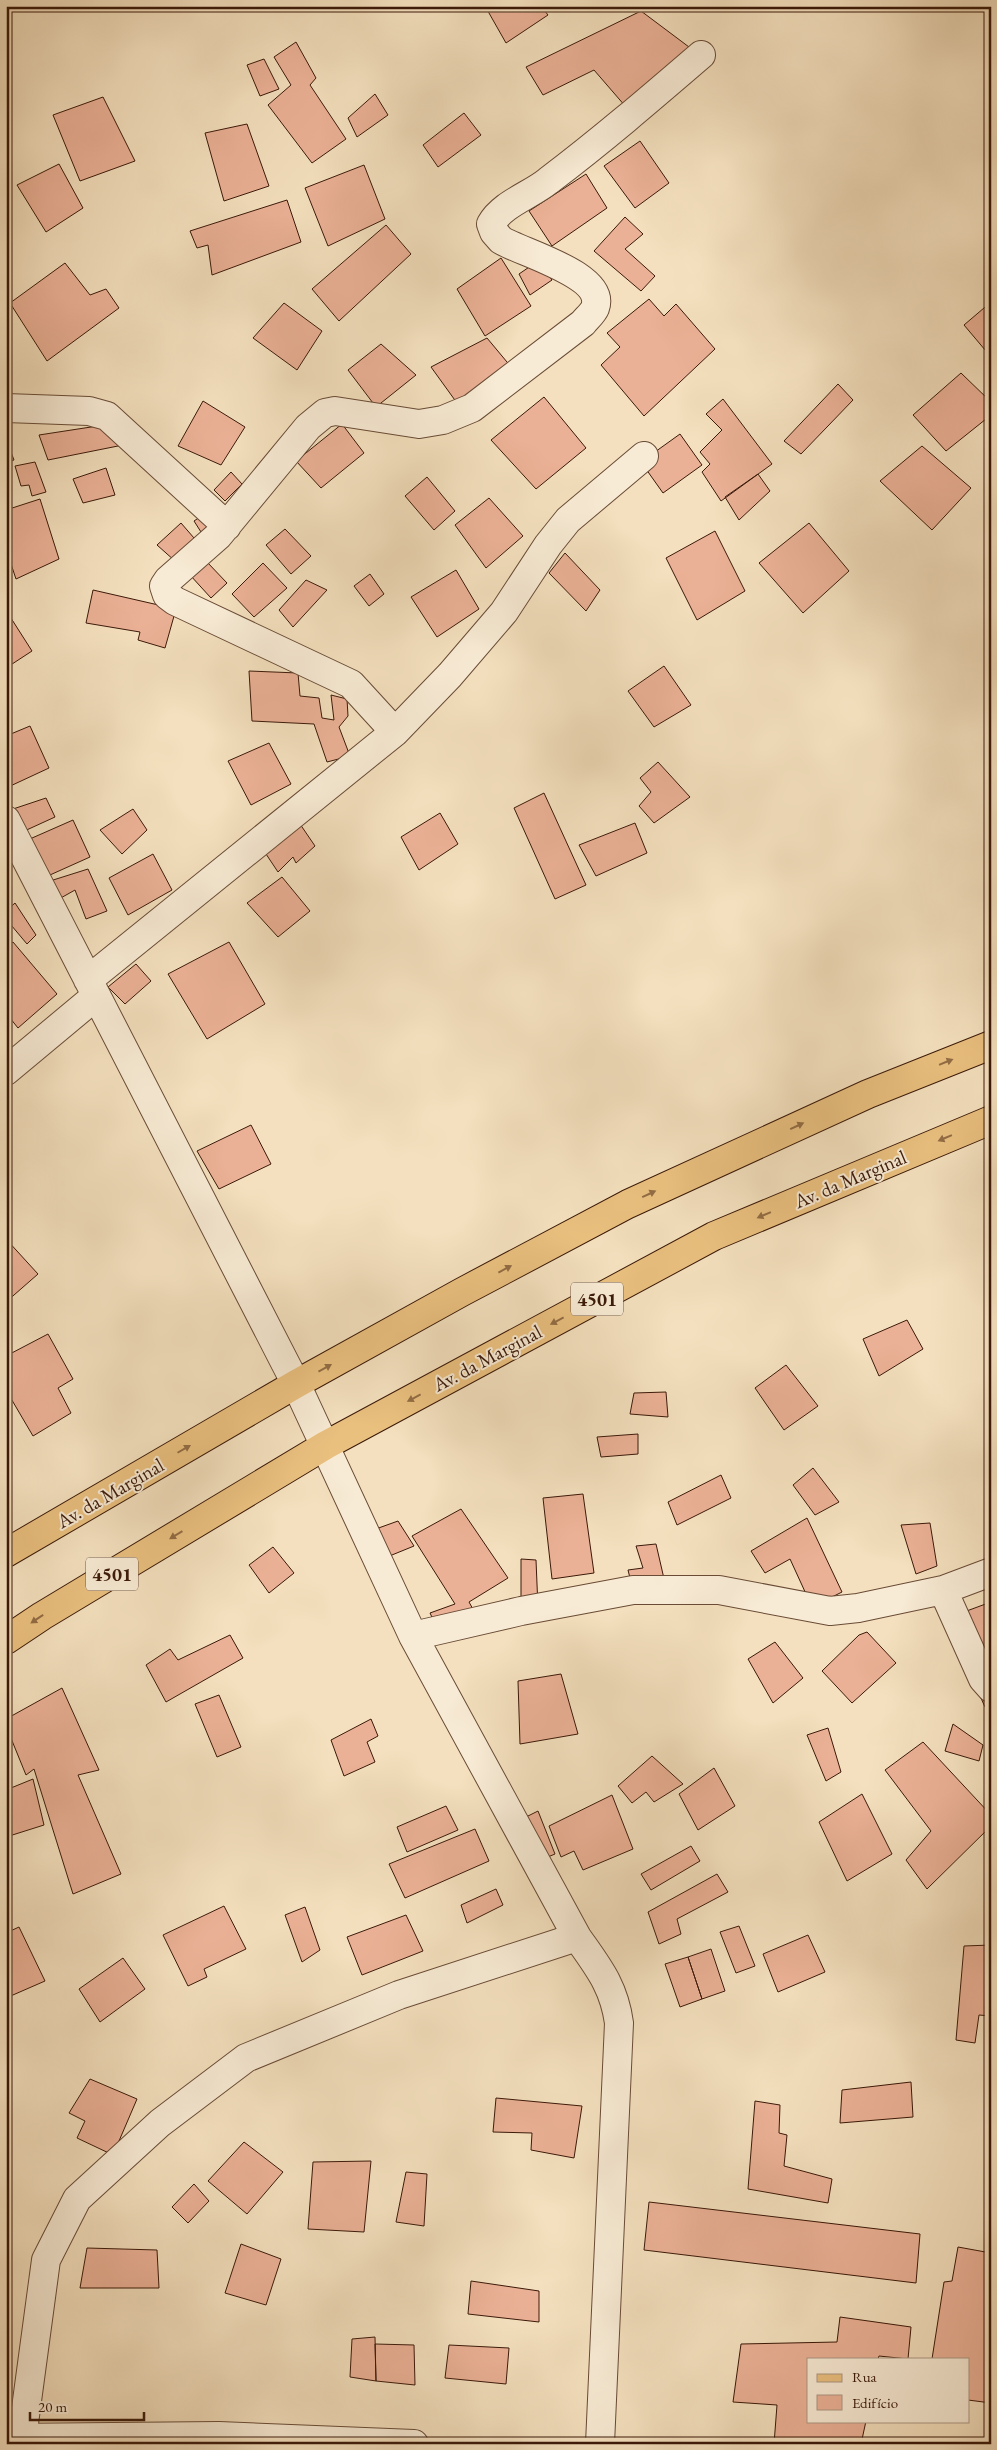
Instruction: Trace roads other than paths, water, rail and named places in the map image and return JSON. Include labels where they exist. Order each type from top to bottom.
[{"type":"main road","name":"Av. da Marginal","points":[[6,1554],[296,1384],[462,1292],[628,1204],[868,1094],[991,1044]]},
{"type":"main road","name":"Av. da Marginal","points":[[6,1640],[42,1616],[326,1445],[714,1236],[991,1120]]},
{"type":"street","points":[[395,732],[351,684],[175,602],[164,591],[168,580],[207,547],[227,526],[308,427],[324,413],[335,411],[418,424],[443,420],[472,408],[583,323],[595,308],[596,295],[591,286],[579,275],[506,243],[494,232],[491,224],[501,212],[537,190],[605,138],[702,55]]},
{"type":"street","points":[[6,408],[89,411],[107,416],[227,526]]},
{"type":"street","points":[[6,1070],[92,988],[395,732],[450,675],[504,612],[548,545],[568,520],[644,456]]},
{"type":"street","points":[[6,820],[296,1384],[326,1445],[412,1636],[577,1937],[608,1981],[616,2003],[619,2023],[600,2444]]},
{"type":"street","points":[[412,1636],[521,1611],[633,1590],[719,1590],[830,1611],[858,1608],[943,1590],[991,1572]]},
{"type":"street","points":[[943,1590],[983,1679],[991,1688]]},
{"type":"street","points":[[414,2444],[220,2436],[14,2438],[46,2260],[77,2199],[160,2123],[246,2058],[399,1995],[577,1937]]}]
